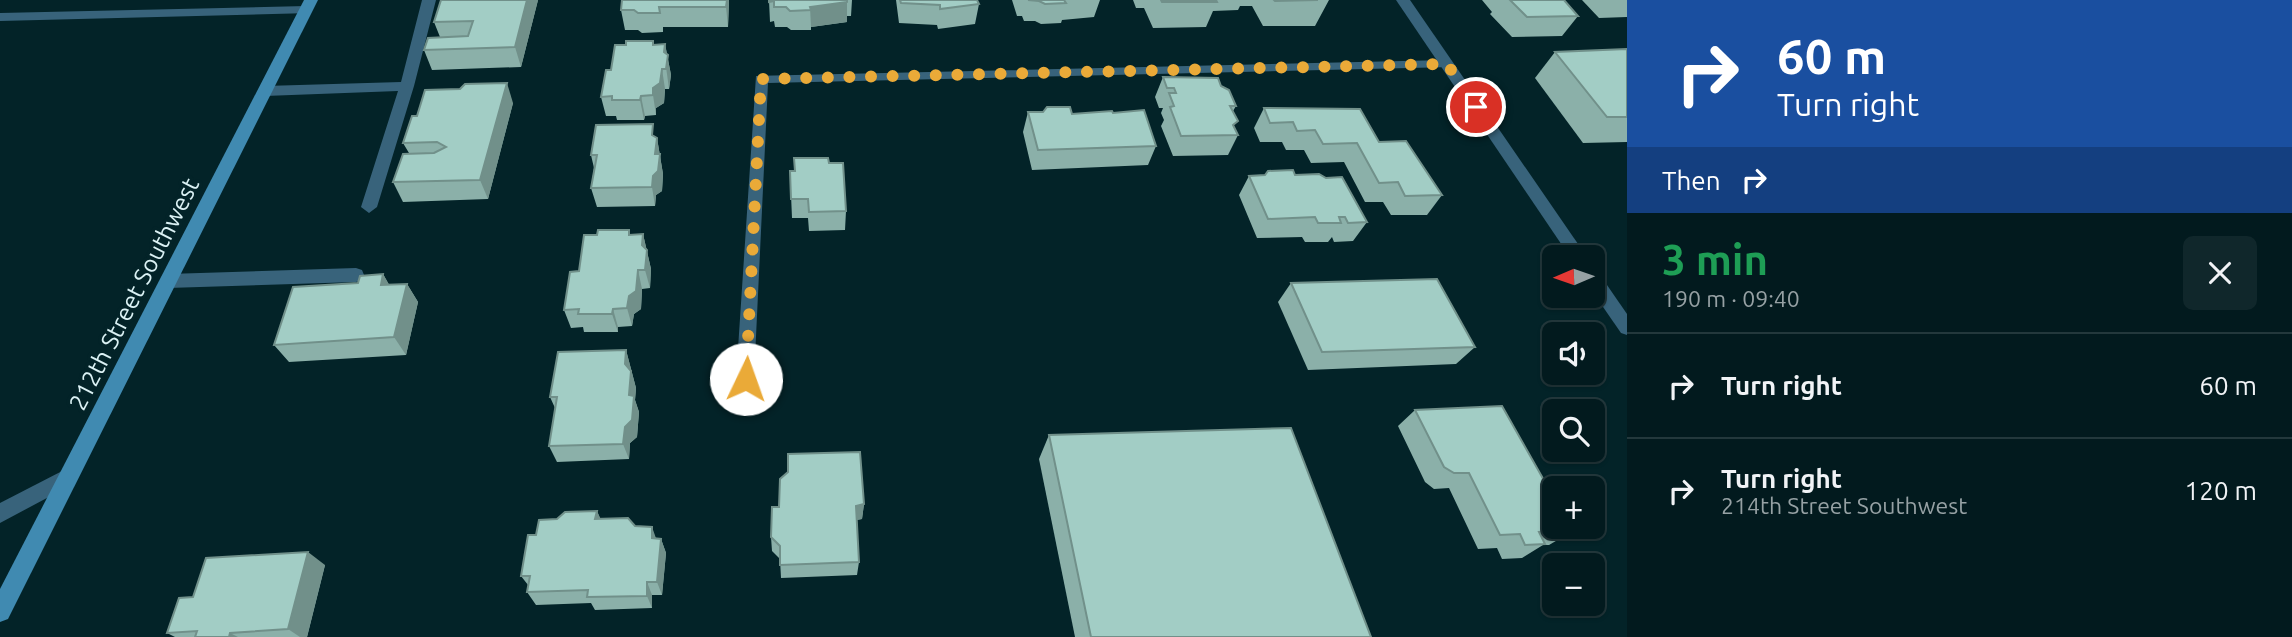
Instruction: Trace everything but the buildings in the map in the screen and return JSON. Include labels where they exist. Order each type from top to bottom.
[{"type":"main road","name":"212th Street Southwest","points":[[0,611],[308,5]]},
{"type":"street","points":[[369,207],[407,86],[429,0]]},
{"type":"street","points":[[1403,0],[1571,245]]},
{"type":"street","points":[[0,17],[308,5]]},
{"type":"street","points":[[746,379],[761,79],[1447,64]]},
{"type":"street","points":[[265,91],[407,86]]},
{"type":"street","points":[[168,281],[356,275]]},
{"type":"street","points":[[1605,296],[1627,328]]},
{"type":"street","points":[[0,514],[68,477]]},
{"type":"route","points":[[746,379],[761,79],[1447,64],[1476,107]]}]
